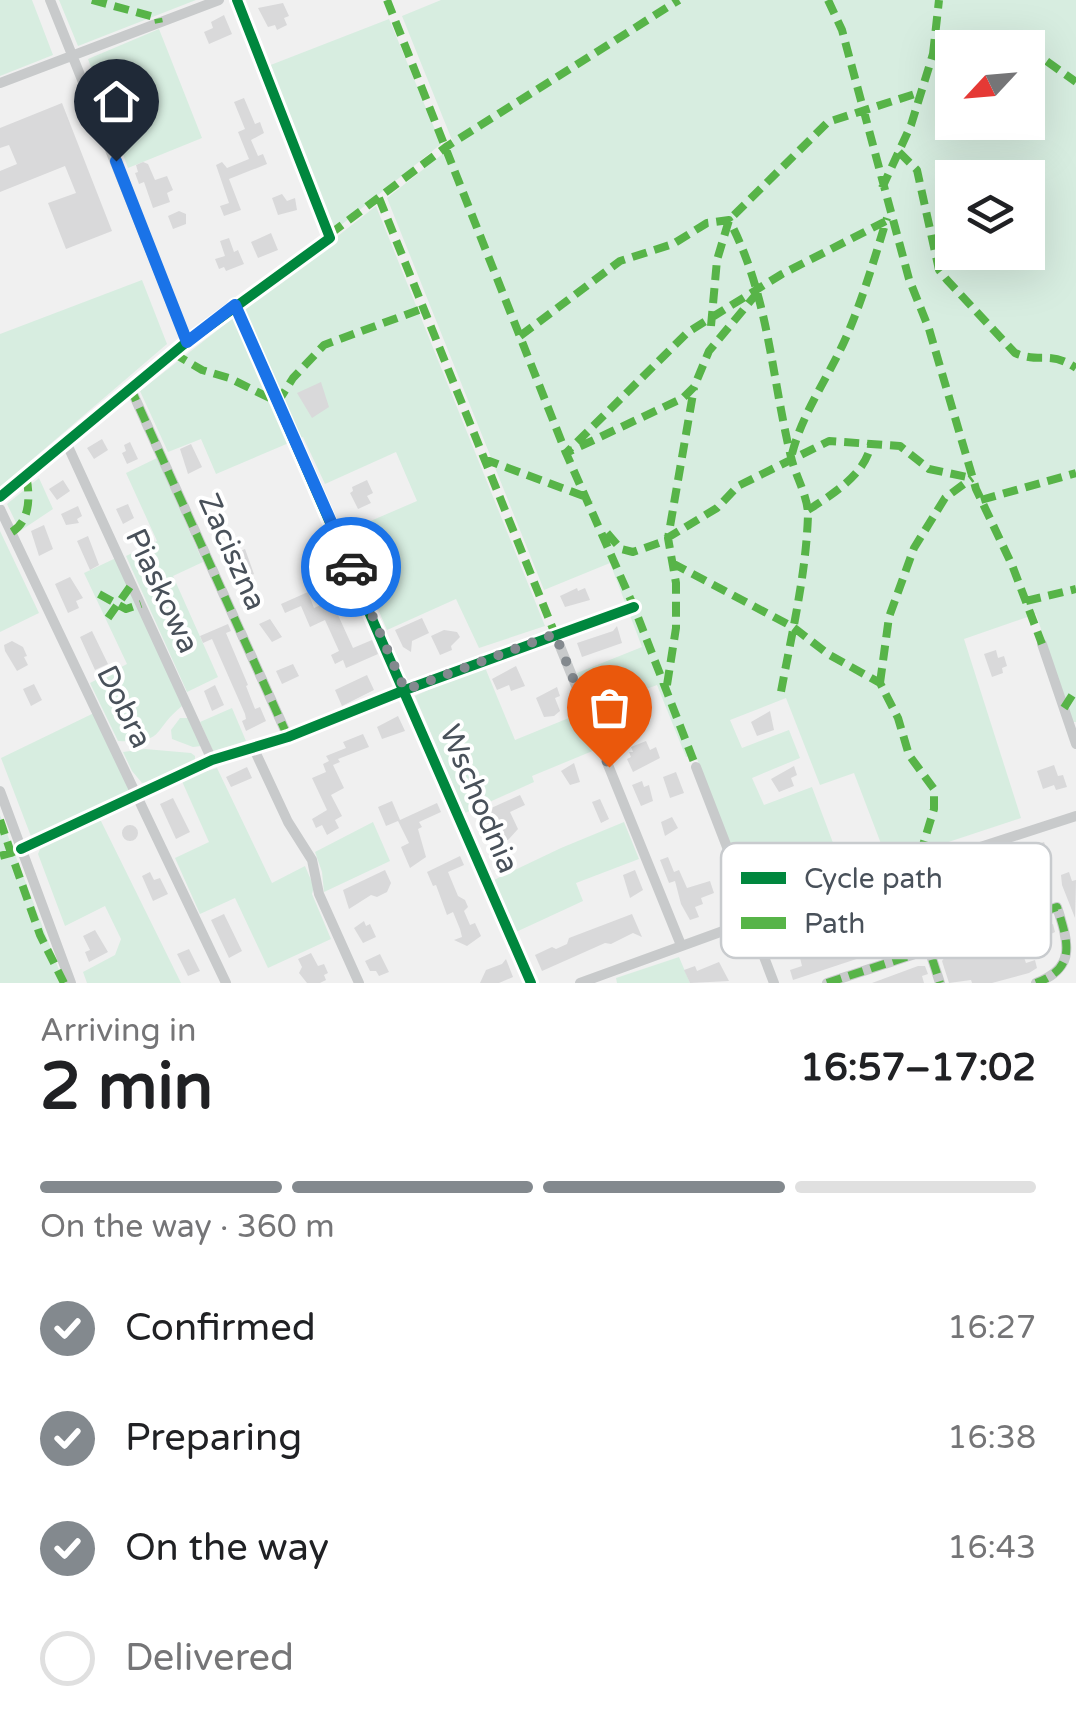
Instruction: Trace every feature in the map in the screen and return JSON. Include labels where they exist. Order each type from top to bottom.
[{"type":"street","points":[[50,0],[187,342]]},
{"type":"street","points":[[0,82],[219,0]]},
{"type":"street","points":[[0,496],[130,387],[235,305],[325,242],[330,234],[237,0]]},
{"type":"street","name":"Wschodnia","points":[[235,305],[531,983]]},
{"type":"street","name":"Zaciszna","points":[[130,387],[288,737]]},
{"type":"street","name":"Piaskowa","points":[[66,442],[212,760]]},
{"type":"street","name":"Dobra","points":[[0,509],[226,983]]},
{"type":"street","points":[[22,849],[212,760],[288,737],[634,607]]},
{"type":"street","points":[[555,634],[681,945]]},
{"type":"street","points":[[1042,644],[1076,744]]},
{"type":"street","points":[[252,746],[288,822],[312,860],[319,894],[358,983]]},
{"type":"street","points":[[696,766],[726,843]]},
{"type":"street","points":[[0,791],[71,983]]},
{"type":"street","points":[[993,843],[1076,816]]},
{"type":"street","points":[[1036,983],[1055,976],[1067,962],[1070,948],[1057,906],[1051,908]]},
{"type":"street","points":[[580,983],[721,931]]},
{"type":"street","points":[[765,958],[774,983]]},
{"type":"street","points":[[826,983],[904,958]]},
{"type":"street","points":[[932,958],[940,983]]},
{"type":"green space","points":[[0,0],[32,0],[53,55],[0,76]]},
{"type":"green space","points":[[59,0],[196,0],[78,46]]},
{"type":"green space","points":[[441,0],[1076,0],[1076,722],[1072,722],[1036,614],[964,639],[1021,818],[945,843],[881,843],[854,773],[820,785],[786,698],[730,720],[742,748],[789,730],[800,758],[752,778],[764,805],[812,787],[833,843],[730,843],[695,754],[686,757],[657,685],[592,709],[577,673],[642,647],[610,563],[544,590],[387,198],[454,145],[402,16]]},
{"type":"green space","points":[[389,19],[441,144],[335,230],[268,66]]},
{"type":"green space","points":[[159,29],[202,138],[128,168],[88,59]]},
{"type":"green space","points":[[376,206],[545,626],[479,648],[456,599],[387,630],[345,532],[417,501],[396,452],[325,484],[303,437],[216,474],[201,439],[168,452],[140,391]]},
{"type":"green space","points":[[142,280],[167,344],[0,487],[0,334]]},
{"type":"green space","points":[[157,458],[203,562],[173,576],[218,677],[187,692],[126,556],[157,541],[126,473]]},
{"type":"green space","points":[[39,478],[53,509],[20,531],[7,504]]},
{"type":"green space","points":[[0,531],[39,613],[0,632]]},
{"type":"green space","points":[[116,558],[182,706],[157,734],[144,740],[118,741],[90,683],[127,664],[84,573]]},
{"type":"green space","points":[[484,665],[515,740],[581,713],[595,750],[532,776],[534,782],[465,813],[415,696]]},
{"type":"green space","points":[[232,708],[246,741],[213,751],[200,722]]},
{"type":"green space","points":[[94,713],[132,790],[32,839],[1,758]]},
{"type":"green space","points":[[180,718],[188,718],[201,746],[172,739],[171,730]]},
{"type":"green space","points":[[145,749],[191,753],[195,763],[142,783],[123,752]]},
{"type":"green space","points":[[217,768],[272,883],[305,866],[331,939],[268,968],[235,898],[200,914],[175,858],[209,842],[181,779]]},
{"type":"green space","points":[[0,815],[64,983],[0,983]]},
{"type":"green space","points":[[99,817],[181,983],[87,983],[83,972],[115,955],[121,939],[105,906],[65,926],[38,854],[42,844]]},
{"type":"green space","points":[[373,822],[390,861],[324,892],[315,852]]},
{"type":"green space","points":[[624,822],[639,859],[576,883],[583,901],[516,932],[494,880]]},
{"type":"green space","points":[[679,957],[690,983],[617,983],[616,978]]},
{"type":"building","points":[[283,3],[289,16],[284,18],[287,25],[277,30],[275,25],[268,27],[258,8]]},
{"type":"building","points":[[224,15],[232,34],[209,44],[204,32],[213,28],[211,22]]},
{"type":"building","points":[[244,98],[255,124],[260,122],[264,133],[251,140],[258,156],[263,154],[267,164],[229,179],[241,210],[224,216],[220,206],[229,203],[216,165],[222,162],[227,168],[249,159],[238,132],[245,129],[234,102]]},
{"type":"building","points":[[62,103],[112,231],[66,249],[48,203],[76,193],[65,166],[0,192],[0,171],[17,164],[9,145],[0,148],[0,128]]},
{"type":"building","points":[[148,164],[155,180],[167,176],[173,190],[167,193],[170,202],[153,208],[144,182],[139,184],[135,173],[136,165]]},
{"type":"building","points":[[282,194],[287,201],[295,198],[297,210],[278,215],[272,198]]},
{"type":"building","points":[[179,211],[186,214],[186,224],[173,229],[168,216]]},
{"type":"building","points":[[271,233],[278,250],[258,258],[251,242]]},
{"type":"building","points":[[229,238],[244,264],[226,271],[224,267],[219,269],[215,259],[225,256],[220,241]]},
{"type":"building","points":[[321,382],[329,407],[312,418],[297,393]]},
{"type":"building","points":[[102,439],[108,450],[94,459],[87,448]]},
{"type":"building","points":[[130,442],[138,459],[127,464],[122,453],[126,451],[124,445]]},
{"type":"building","points":[[191,444],[202,467],[188,474],[180,449]]},
{"type":"building","points":[[63,480],[70,491],[57,500],[49,489]]},
{"type":"building","points":[[367,480],[373,493],[367,496],[371,503],[358,509],[350,493],[352,487]]},
{"type":"building","points":[[128,504],[134,518],[123,524],[116,509]]},
{"type":"building","points":[[78,506],[82,516],[77,519],[79,523],[66,525],[61,514]]},
{"type":"building","points":[[44,525],[53,549],[39,556],[31,531]]},
{"type":"building","points":[[88,536],[99,565],[90,570],[77,541]]},
{"type":"building","points":[[245,549],[254,574],[240,580],[230,555]]},
{"type":"building","points":[[70,577],[83,598],[76,601],[79,608],[68,613],[55,584]]},
{"type":"building","points":[[585,588],[590,600],[565,607],[560,596]]},
{"type":"building","points":[[308,592],[314,608],[346,594],[352,609],[338,615],[353,648],[372,640],[378,654],[346,668],[343,660],[335,664],[331,655],[339,651],[325,620],[310,627],[301,606],[285,613],[281,604]]},
{"type":"building","points":[[422,618],[429,633],[412,641],[411,652],[403,647],[395,630]]},
{"type":"building","points":[[270,619],[282,637],[272,642],[259,624]]},
{"type":"building","points":[[228,624],[231,631],[226,633],[255,709],[260,707],[266,721],[246,731],[242,721],[245,714],[212,639],[203,643],[200,636]]},
{"type":"building","points":[[617,626],[622,643],[582,657],[577,643],[613,631]]},
{"type":"building","points":[[444,630],[457,632],[460,637],[452,650],[440,655],[431,636]]},
{"type":"building","points":[[92,631],[108,664],[95,670],[80,637]]},
{"type":"building","points":[[12,641],[23,647],[27,656],[24,657],[28,665],[17,671],[4,645]]},
{"type":"building","points":[[996,650],[998,658],[1004,656],[1007,666],[1002,668],[1003,673],[992,677],[984,654]]},
{"type":"building","points":[[293,664],[299,676],[282,684],[276,671]]},
{"type":"building","points":[[516,666],[525,686],[511,691],[509,685],[497,690],[492,679]]},
{"type":"building","points":[[367,675],[374,690],[342,706],[335,690]]},
{"type":"building","points":[[34,684],[42,700],[31,706],[23,689]]},
{"type":"building","points":[[215,685],[224,705],[212,711],[204,691]]},
{"type":"building","points":[[557,687],[560,696],[555,698],[560,711],[544,717],[536,698]]},
{"type":"building","points":[[770,711],[774,730],[757,736],[751,722]]},
{"type":"building","points":[[398,716],[405,731],[382,739],[377,727]]},
{"type":"building","points":[[363,734],[369,747],[338,759],[340,762],[333,765],[344,788],[331,795],[342,816],[335,820],[339,828],[327,835],[322,825],[316,828],[312,819],[327,810],[312,778],[326,772],[326,756],[346,748],[343,742]]},
{"type":"building","points":[[646,741],[650,750],[656,747],[660,758],[633,772],[627,759],[631,757],[629,752],[633,752],[631,747]]},
{"type":"building","points":[[574,763],[580,782],[570,785],[561,771]]},
{"type":"building","points":[[1054,765],[1067,787],[1056,790],[1054,785],[1043,789],[1037,771]]},
{"type":"building","points":[[794,766],[794,786],[779,792],[771,779]]},
{"type":"building","points":[[247,767],[252,778],[231,787],[226,777]]},
{"type":"building","points":[[676,772],[684,793],[670,798],[663,777]]},
{"type":"building","points":[[642,781],[644,787],[649,785],[653,801],[641,806],[632,785]]},
{"type":"building","points":[[520,795],[525,805],[510,812],[518,829],[508,840],[496,839],[488,822],[483,824],[478,814]]},
{"type":"building","points":[[173,798],[190,832],[176,839],[160,804]]},
{"type":"building","points":[[600,799],[609,819],[601,823],[592,802]]},
{"type":"building","points":[[392,801],[400,820],[437,803],[441,812],[419,822],[426,857],[410,868],[401,847],[409,843],[398,821],[386,826],[378,807]]},
{"type":"building","points":[[672,817],[678,828],[665,836],[661,822]]},
{"type":"building","points":[[130,825],[138,833],[130,841],[122,833]]},
{"type":"building","points":[[460,856],[464,865],[448,872],[458,896],[468,907],[464,911],[470,925],[475,923],[481,936],[467,946],[454,940],[462,937],[460,929],[453,912],[447,915],[427,872]]},
{"type":"building","points":[[668,857],[687,888],[710,881],[714,893],[701,898],[703,904],[695,907],[699,917],[690,920],[675,881],[669,883],[660,860]]},
{"type":"building","points":[[385,870],[391,883],[387,892],[377,897],[371,895],[349,909],[343,890]]},
{"type":"building","points":[[635,870],[643,890],[630,898],[623,875]]},
{"type":"building","points":[[150,872],[154,880],[160,878],[168,894],[153,901],[142,876]]},
{"type":"building","points":[[1069,872],[1072,881],[1076,880],[1075,918],[1062,885],[1061,875]]},
{"type":"building","points":[[224,914],[242,951],[229,958],[211,920]]},
{"type":"building","points":[[632,914],[642,937],[633,933],[542,971],[535,955]]},
{"type":"building","points":[[364,921],[376,937],[363,943],[354,928]]},
{"type":"building","points":[[95,930],[108,952],[89,962],[85,952],[90,950],[83,936]]},
{"type":"building","points":[[189,949],[200,971],[188,976],[177,954]]},
{"type":"building","points":[[311,953],[318,966],[324,964],[328,973],[320,983],[307,983],[299,973],[302,967],[298,959]]},
{"type":"building","points":[[380,954],[389,972],[379,976],[370,971],[365,961]]},
{"type":"building","points":[[800,958],[860,958],[793,980],[790,970],[802,966]]},
{"type":"building","points":[[1024,958],[1026,963],[1035,960],[1037,968],[992,983],[949,983],[942,961]]},
{"type":"building","points":[[506,959],[513,977],[499,983],[480,983],[486,970]]},
{"type":"building","points":[[719,962],[729,981],[690,983],[684,970],[695,966],[697,971]]},
{"type":"building","points":[[925,966],[928,974],[922,976],[924,983],[872,983]]},
{"type":"marked path","points":[[92,0],[158,18],[159,23]]},
{"type":"marked path","points":[[387,0],[566,453],[634,607],[696,767]]},
{"type":"marked path","points":[[330,234],[446,147],[679,0]]},
{"type":"marked path","points":[[828,0],[842,30],[909,279],[929,329],[976,489],[1012,565],[1042,644]]},
{"type":"marked path","points":[[933,54],[939,0]]},
{"type":"marked path","points":[[882,188],[911,125],[935,52]]},
{"type":"marked path","points":[[1045,60],[1076,82]]},
{"type":"marked path","points":[[711,326],[717,260],[729,220],[828,122],[921,92]]},
{"type":"marked path","points":[[899,152],[917,170],[939,270],[947,280],[1015,353],[1052,358],[1076,368]]},
{"type":"marked path","points":[[379,198],[555,634]]},
{"type":"marked path","points":[[792,454],[808,411],[850,327],[887,218]]},
{"type":"marked path","points":[[520,336],[620,261],[673,244],[707,223],[729,220],[761,307],[791,457],[807,508],[801,584],[780,697]]},
{"type":"marked path","points":[[758,292],[709,351],[694,387],[683,398],[566,453],[688,332],[782,274],[886,221]]},
{"type":"marked path","points":[[173,353],[202,370],[229,378],[278,402],[293,378],[324,345],[424,308]]},
{"type":"marked path","points":[[130,387],[288,737]]},
{"type":"marked path","points":[[667,685],[676,628],[676,583],[668,538],[694,388]]},
{"type":"marked path","points":[[607,533],[621,549],[633,552],[659,543],[717,508],[738,486],[829,441],[900,446],[929,469],[972,478]]},
{"type":"marked path","points":[[808,510],[856,473],[871,443]]},
{"type":"marked path","points":[[484,459],[586,497],[589,503]]},
{"type":"marked path","points":[[981,500],[1076,473]]},
{"type":"marked path","points":[[12,532],[26,514],[26,475]]},
{"type":"marked path","points":[[880,683],[889,617],[914,548],[945,498],[972,478]]},
{"type":"marked path","points":[[672,563],[793,627],[828,654],[880,683],[898,718],[909,755],[934,789],[934,809],[924,843]]},
{"type":"marked path","points":[[108,618],[132,584]]},
{"type":"marked path","points":[[1026,601],[1076,589]]},
{"type":"marked path","points":[[99,594],[126,609],[141,604]]},
{"type":"marked path","points":[[1064,708],[1076,689]]},
{"type":"marked path","points":[[0,820],[11,853],[20,849]]},
{"type":"marked path","points":[[0,856],[11,853],[40,935],[64,983]]},
{"type":"marked path","points":[[1036,983],[1058,970],[1066,953],[1057,907],[1051,909]]},
{"type":"marked path","points":[[827,983],[903,958]]},
{"type":"marked path","points":[[932,958],[940,983]]},
{"type":"cycle path","points":[[0,497],[183,345],[330,238],[237,0]]},
{"type":"cycle path","points":[[235,305],[531,983]]},
{"type":"cycle path","points":[[21,849],[212,760],[288,737],[634,607]]},
{"type":"way so far","points":[[351,567],[405,690],[555,634],[609,767]]},
{"type":"route","points":[[116,161],[187,342],[235,305],[351,567]]}]
